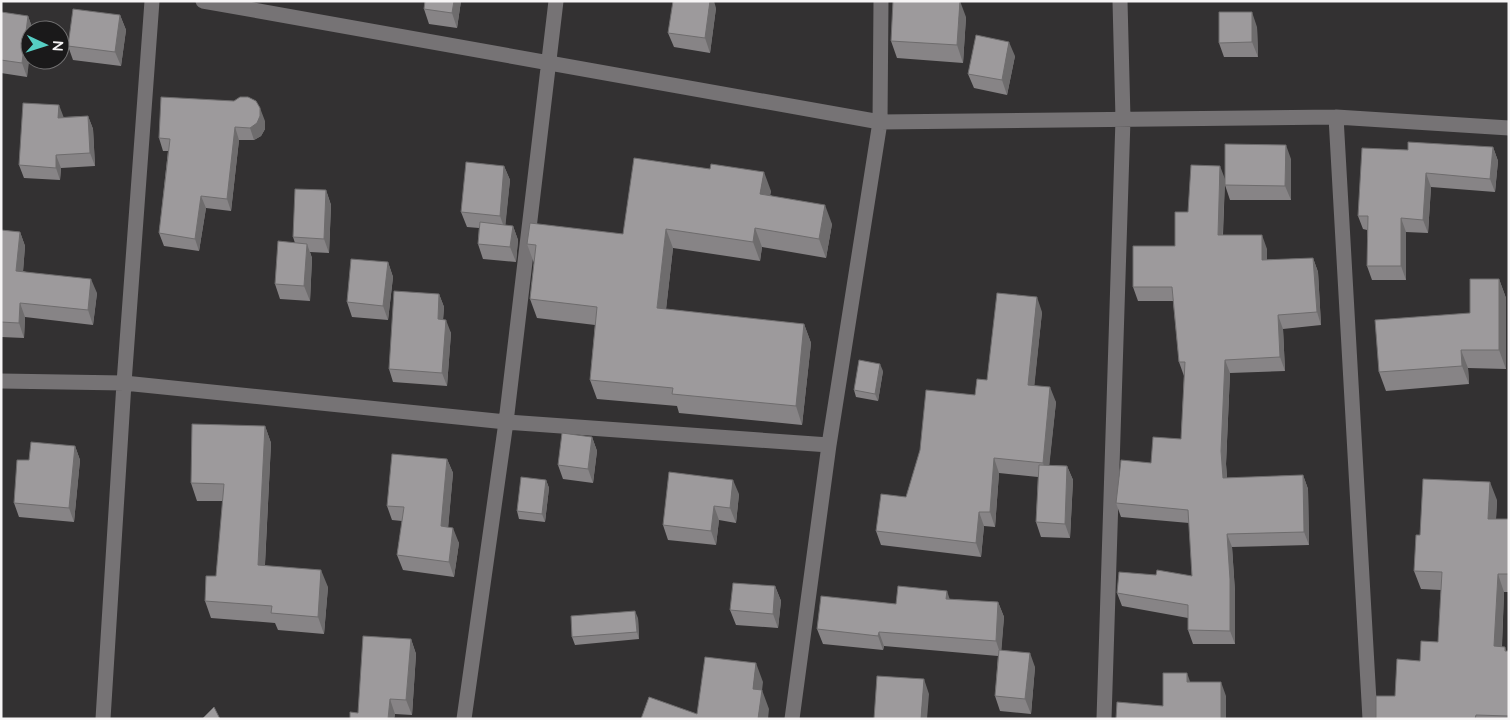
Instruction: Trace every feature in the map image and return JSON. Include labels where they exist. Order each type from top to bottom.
[{"type":"street","points":[[103,719],[124,384],[152,1]]},
{"type":"street","points":[[203,1],[880,122],[1336,117],[1509,128]]},
{"type":"street","points":[[464,719],[506,422],[556,1]]},
{"type":"street","points":[[792,719],[829,445],[880,122],[881,1]]},
{"type":"street","points":[[1104,719],[1123,119],[1120,1]]},
{"type":"street","points":[[1336,117],[1370,719]]},
{"type":"street","points":[[1,381],[124,384],[506,422],[829,445]]},
{"type":"building","points":[[425,1],[454,1],[452,13],[424,9]]},
{"type":"building","points":[[673,1],[710,1],[705,38],[668,33]]},
{"type":"building","points":[[893,1],[960,1],[957,45],[891,41]]},
{"type":"building","points":[[73,9],[120,15],[115,52],[70,46]]},
{"type":"building","points":[[1,12],[28,16],[27,20],[20,20],[20,63],[1,60]]},
{"type":"building","points":[[1219,12],[1252,12],[1252,42],[1219,43]]},
{"type":"building","points":[[976,35],[1009,42],[1002,80],[968,74]]},
{"type":"building","points":[[161,97],[234,101],[240,97],[248,97],[256,101],[260,108],[260,116],[257,123],[250,128],[235,127],[227,199],[201,196],[195,239],[159,233],[170,139],[159,138]]},
{"type":"building","points":[[23,103],[59,105],[58,118],[88,116],[90,153],[56,155],[56,168],[19,165]]},
{"type":"building","points":[[1408,142],[1493,147],[1490,179],[1426,173],[1423,220],[1401,218],[1401,266],[1367,266],[1368,216],[1358,216],[1362,148],[1408,150]]},
{"type":"building","points":[[1225,144],[1286,145],[1285,186],[1225,185]]},
{"type":"building","points":[[634,158],[710,169],[711,164],[764,172],[760,194],[825,205],[819,239],[755,228],[753,242],[666,229],[657,308],[804,324],[796,406],[672,394],[673,388],[590,380],[597,307],[530,299],[536,245],[527,244],[530,223],[623,234]]},
{"type":"building","points":[[466,162],[504,166],[500,216],[461,212]]},
{"type":"building","points":[[1191,165],[1220,166],[1218,235],[1262,235],[1262,260],[1313,258],[1317,312],[1278,315],[1280,357],[1225,360],[1221,451],[1223,478],[1303,475],[1304,532],[1227,534],[1230,579],[1230,631],[1188,630],[1188,605],[1117,593],[1119,572],[1156,575],[1157,570],[1192,576],[1188,510],[1116,503],[1121,460],[1151,463],[1153,437],[1181,439],[1185,362],[1179,362],[1172,287],[1133,287],[1133,246],[1175,246],[1175,212],[1188,212]]},
{"type":"building","points":[[295,189],[326,190],[324,239],[293,237]]},
{"type":"building","points":[[480,222],[513,226],[510,247],[478,244]]},
{"type":"building","points":[[1,230],[20,232],[16,271],[91,279],[88,310],[20,303],[19,323],[1,322]]},
{"type":"building","points":[[278,241],[307,244],[304,286],[275,284]]},
{"type":"building","points":[[351,259],[388,262],[383,306],[347,302]]},
{"type":"building","points":[[1470,279],[1499,279],[1499,350],[1461,350],[1462,366],[1379,372],[1375,320],[1470,313]]},
{"type":"building","points":[[394,291],[439,294],[438,319],[446,320],[442,373],[389,369]]},
{"type":"building","points":[[997,293],[1037,297],[1028,385],[1050,387],[1043,463],[994,458],[990,512],[979,512],[976,543],[876,531],[881,494],[906,497],[920,450],[926,390],[975,395],[977,379],[987,380]]},
{"type":"building","points":[[859,360],[880,364],[875,394],[854,390]]},
{"type":"building","points":[[192,424],[265,426],[258,565],[321,570],[318,617],[271,613],[272,606],[205,601],[206,576],[216,576],[224,484],[191,483]]},
{"type":"building","points":[[562,433],[592,437],[588,469],[558,465]]},
{"type":"building","points":[[31,442],[75,446],[69,508],[14,503],[17,460],[29,460]]},
{"type":"building","points":[[392,454],[447,459],[441,526],[453,528],[449,562],[397,555],[404,507],[387,506]]},
{"type":"building","points":[[1039,465],[1067,466],[1065,524],[1036,522]]},
{"type":"building","points":[[669,472],[733,480],[730,508],[714,506],[711,531],[663,525]]},
{"type":"building","points":[[521,477],[546,480],[542,514],[517,511]]},
{"type":"building","points":[[1423,479],[1490,482],[1488,519],[1509,519],[1509,574],[1498,574],[1494,646],[1505,647],[1505,651],[1509,651],[1509,716],[1476,715],[1475,719],[1376,719],[1376,696],[1395,696],[1397,659],[1420,661],[1421,641],[1438,642],[1442,572],[1414,571],[1416,535],[1420,535]]},
{"type":"building","points":[[733,583],[775,586],[773,614],[730,610]]},
{"type":"building","points":[[898,586],[947,591],[946,599],[998,602],[996,641],[879,632],[878,636],[817,629],[821,596],[896,604]]},
{"type":"building","points":[[635,611],[637,632],[572,637],[571,616]]},
{"type":"building","points":[[363,636],[411,639],[406,700],[390,699],[388,719],[350,719],[350,712],[358,713]]},
{"type":"building","points":[[999,650],[1030,653],[1025,699],[995,696]]},
{"type":"building","points":[[705,657],[756,663],[753,689],[762,690],[758,719],[641,719],[649,697],[697,714]]},
{"type":"building","points":[[1163,673],[1187,673],[1187,682],[1221,682],[1221,719],[1116,719],[1117,702],[1163,706]]},
{"type":"building","points":[[877,676],[924,679],[921,719],[874,719]]},
{"type":"building","points":[[214,707],[220,719],[202,719]]}]
